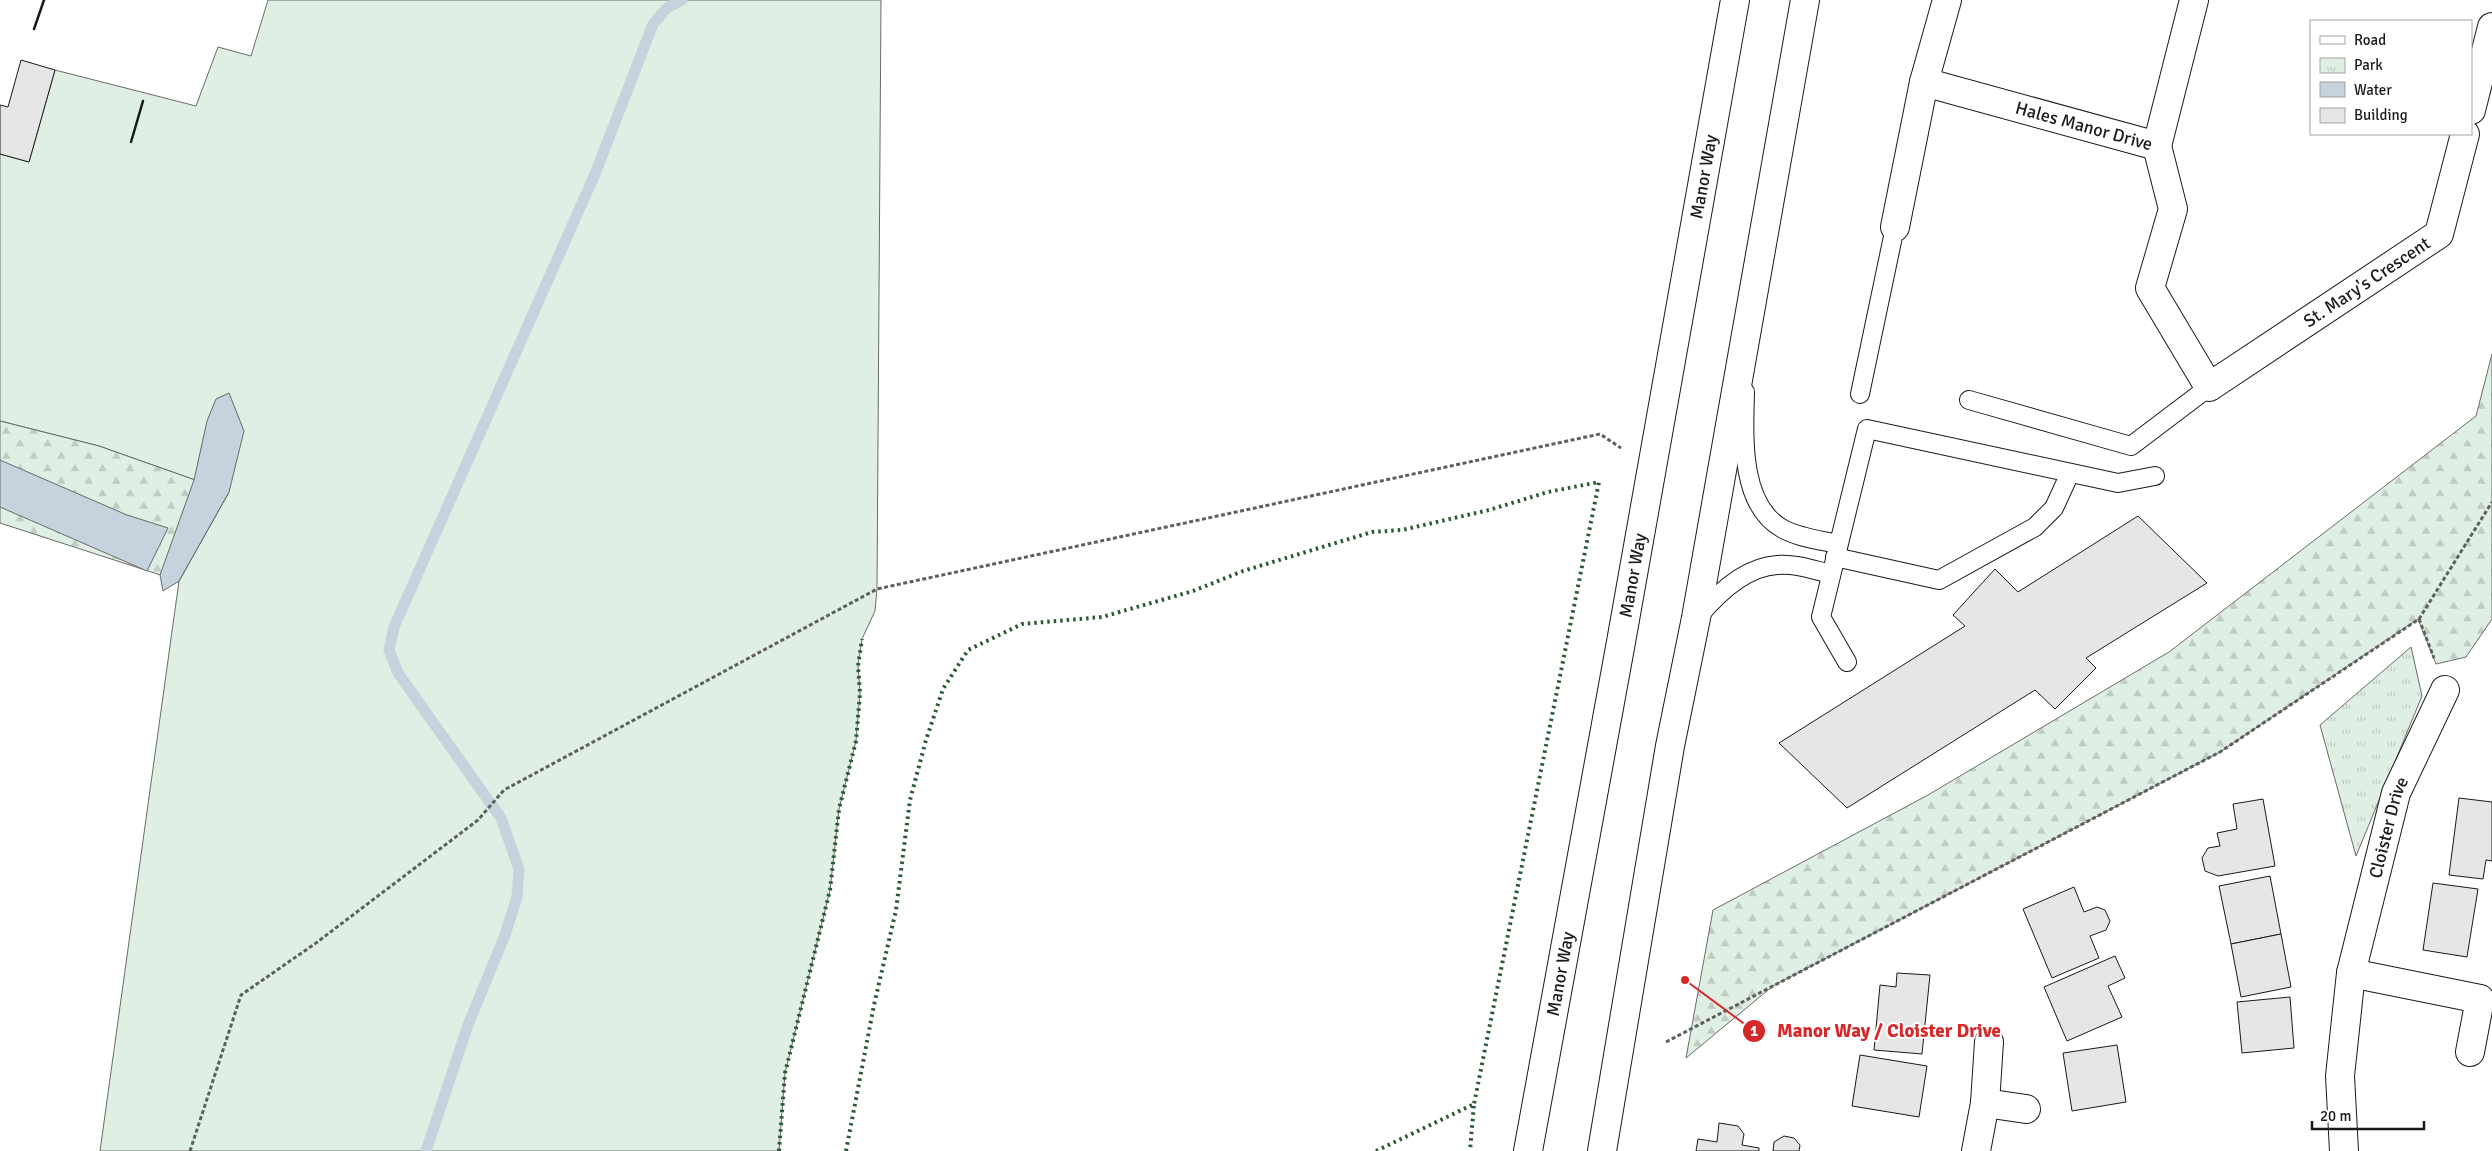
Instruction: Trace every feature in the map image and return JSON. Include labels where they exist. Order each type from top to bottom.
[{"type":"main road","name":"Manor Way","points":[[1528,1151],[1623,632],[1734,0]]},
{"type":"main road","points":[[1602,1151],[1669,755],[1696,618],[1805,0]]},
{"type":"main road","points":[[1895,227],[1924,82],[1947,0]]},
{"type":"main road","name":"Hales Manor Drive","points":[[1924,82],[2157,146],[2194,0]]},
{"type":"main road","points":[[2472,106],[2492,27]]},
{"type":"main road","name":"St. Mary's Crescent","points":[[2209,387],[2439,234],[2465,135]]},
{"type":"main road","points":[[2157,146],[2173,209],[2150,288],[2209,387]]},
{"type":"main road","name":"Cloister Drive","points":[[2344,1151],[2340,1076],[2351,973],[2396,793],[2445,690]]},
{"type":"main road","points":[[2351,973],[2486,995],[2470,1052]]},
{"type":"main road","points":[[1976,1151],[1985,1103],[1989,1042]]},
{"type":"main road","points":[[1985,1103],[2026,1110]]},
{"type":"lane","points":[[1860,394],[1895,227]]},
{"type":"lane","points":[[1747,334],[1746,430],[1750,481],[1754,495],[1766,515],[1783,529],[1805,537],[1835,558]]},
{"type":"lane","name":"St. Mary's Crescent","points":[[1969,400],[2131,446],[2209,387]]},
{"type":"lane","points":[[1847,662],[1821,617],[1866,429],[2118,483],[2155,476]]},
{"type":"lane","points":[[1696,618],[1737,580],[1765,567],[1835,558],[1939,580],[2036,527],[2054,508],[2070,473]]},
{"type":"path","points":[[190,1151],[241,996],[316,943],[478,820],[504,790],[877,589],[1600,434],[1625,451]]},
{"type":"path","points":[[1666,1042],[2220,752],[2419,619],[2492,502]]},
{"type":"path","points":[[2419,619],[2445,690]]},
{"type":"green space","points":[[268,0],[881,0],[877,589],[875,611],[862,639],[858,665],[860,693],[856,741],[839,809],[830,890],[785,1073],[779,1151],[100,1151],[179,581],[229,492],[99,446],[0,421],[0,154],[29,162],[55,70],[196,106],[218,47],[251,56]]},
{"type":"green space","points":[[2492,354],[2492,619],[2466,657],[2436,664],[2418,619],[2220,752],[1773,986],[1686,1058],[1713,910],[1928,795],[2169,652],[2476,416]]},
{"type":"green space","points":[[0,421],[99,446],[229,492],[179,581],[0,523]]},
{"type":"green space","points":[[2411,647],[2422,696],[2356,856],[2320,725]]},
{"type":"water","points":[[229,393],[244,431],[229,492],[179,581],[163,591],[160,575],[194,480],[207,421],[216,399]]},
{"type":"water","points":[[0,460],[127,515],[168,528],[147,571],[0,507]]},
{"type":"building","points":[[21,60],[55,70],[29,162],[0,154],[0,105],[8,107]]},
{"type":"building","points":[[2138,516],[2207,583],[2086,658],[2096,668],[2055,709],[2035,690],[1847,808],[1779,743],[1965,626],[1953,615],[1995,569],[2018,592]]},
{"type":"building","points":[[2459,798],[2492,802],[2492,861],[2486,860],[2483,879],[2449,875]]},
{"type":"building","points":[[2263,799],[2275,866],[2218,876],[2205,871],[2202,858],[2208,848],[2220,846],[2217,833],[2237,829],[2233,804]]},
{"type":"building","points":[[2270,876],[2281,934],[2231,944],[2219,886]]},
{"type":"building","points":[[2433,883],[2478,889],[2467,957],[2423,950]]},
{"type":"building","points":[[2074,887],[2084,912],[2097,907],[2105,910],[2110,921],[2106,930],[2090,936],[2099,958],[2052,978],[2023,909]]},
{"type":"building","points":[[2281,934],[2291,987],[2241,997],[2231,944]]},
{"type":"building","points":[[2115,956],[2125,978],[2108,986],[2122,1017],[2067,1041],[2044,987]]},
{"type":"building","points":[[1897,973],[1930,975],[1922,1054],[1874,1050],[1880,985],[1896,987]]},
{"type":"building","points":[[2290,997],[2294,1048],[2242,1053],[2237,1002]]},
{"type":"building","points":[[2117,1045],[2126,1102],[2072,1111],[2063,1053]]},
{"type":"building","points":[[1860,1055],[1927,1066],[1919,1117],[1852,1106]]},
{"type":"building","points":[[1719,1123],[1738,1126],[1744,1134],[1742,1145],[1759,1148],[1759,1151],[1696,1151],[1698,1139],[1717,1142]]},
{"type":"building","points":[[1784,1136],[1794,1138],[1800,1145],[1799,1151],[1773,1151],[1774,1142]]},
{"type":"waterway","points":[[426,1151],[468,1025],[505,935],[517,897],[519,869],[501,818],[398,673],[389,650],[394,627],[595,174],[653,24],[667,8],[682,0]]},
{"type":"hedge","points":[[846,1151],[874,1005],[896,910],[910,800],[926,740],[943,689],[968,650],[1022,624],[1102,617],[1193,591],[1243,571],[1372,532],[1402,530],[1489,510],[1548,492],[1599,482],[1474,1104]]},
{"type":"hedge","points":[[779,1151],[785,1073],[830,890],[839,809],[856,741],[860,693],[858,666],[862,639]]},
{"type":"hedge","points":[[1376,1151],[1474,1104],[1470,1151]]},
{"type":"wall","points":[[34,29],[44,0]]},
{"type":"wall","points":[[131,142],[143,101]]},
{"type":"place","name":"Manor Way / Cloister Drive","points":[[1685,980]]}]
